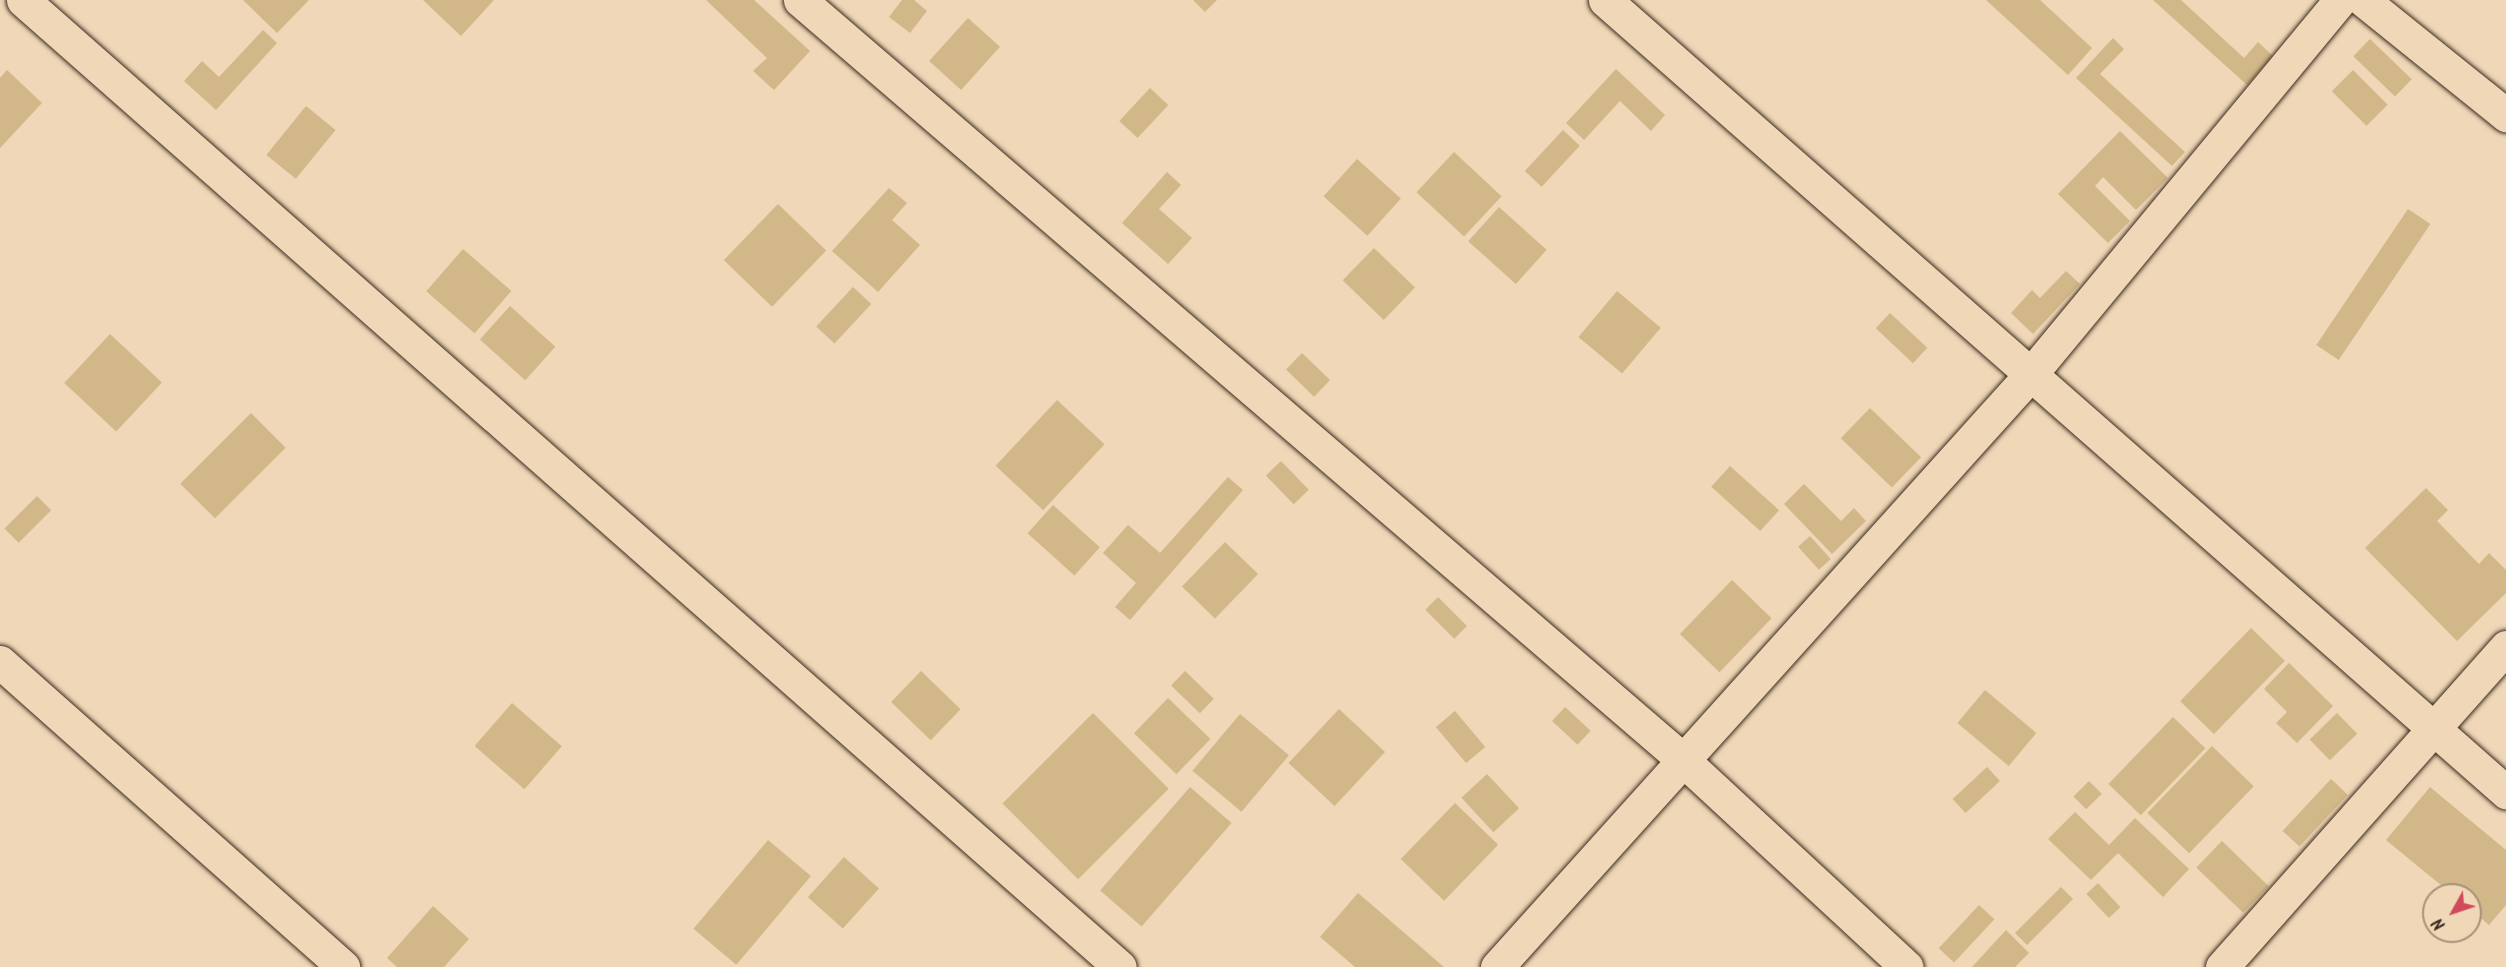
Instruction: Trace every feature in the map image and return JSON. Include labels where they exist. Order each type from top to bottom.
[{"type":"street","points":[[23,0],[1120,967]]},
{"type":"street","points":[[801,0],[1682,759],[1907,967]]},
{"type":"street","points":[[1605,0],[2506,792]]},
{"type":"street","points":[[1497,967],[2030,375],[2340,0]]},
{"type":"street","points":[[2363,0],[2506,115]]},
{"type":"street","points":[[2222,967],[2506,647]]},
{"type":"street","points":[[0,662],[343,967]]},
{"type":"building","points":[[243,0],[309,0],[277,33]]},
{"type":"building","points":[[423,0],[494,0],[461,36]]},
{"type":"building","points":[[706,0],[754,0],[810,51],[774,90],[753,71],[767,58]]},
{"type":"building","points":[[902,0],[914,0],[927,11],[910,33],[889,17]]},
{"type":"building","points":[[1193,0],[1217,0],[1205,12]]},
{"type":"building","points":[[1986,0],[2040,0],[2092,48],[2068,75]]},
{"type":"building","points":[[2153,0],[2181,0],[2244,58],[2258,42],[2273,56],[2247,85]]},
{"type":"building","points":[[968,18],[1000,47],[961,90],[929,61]]},
{"type":"building","points":[[263,30],[277,43],[216,110],[184,81],[202,61],[219,77]]},
{"type":"building","points":[[2113,38],[2124,49],[2100,74],[2185,152],[2172,166],[2076,78]]},
{"type":"building","points":[[2370,39],[2412,79],[2395,97],[2353,56]]},
{"type":"building","points":[[1616,69],[1665,115],[1651,131],[1620,101],[1584,140],[1566,123]]},
{"type":"building","points":[[7,70],[42,103],[0,148],[0,78]]},
{"type":"building","points":[[2353,70],[2388,105],[2366,126],[2332,91]]},
{"type":"building","points":[[1150,88],[1168,105],[1138,138],[1119,121]]},
{"type":"building","points":[[306,106],[336,130],[296,179],[266,155]]},
{"type":"building","points":[[1563,130],[1580,146],[1542,187],[1525,171]]},
{"type":"building","points":[[2120,131],[2168,178],[2136,210],[2103,177],[2095,186],[2130,221],[2108,243],[2058,194]]},
{"type":"building","points":[[1454,152],[1502,196],[1464,237],[1416,192]]},
{"type":"building","points":[[1357,159],[1401,198],[1367,236],[1324,196]]},
{"type":"building","points":[[1167,172],[1181,185],[1159,209],[1192,238],[1168,264],[1122,223]]},
{"type":"building","points":[[889,188],[907,203],[892,220],[920,245],[878,292],[832,251]]},
{"type":"building","points":[[778,204],[826,251],[772,307],[724,260]]},
{"type":"building","points":[[1499,207],[1547,250],[1516,284],[1468,241]]},
{"type":"building","points":[[2408,209],[2430,224],[2339,360],[2316,345]]},
{"type":"building","points":[[1374,248],[1415,288],[1384,320],[1343,280]]},
{"type":"building","points":[[463,249],[511,291],[475,333],[426,291]]},
{"type":"building","points":[[2066,271],[2080,284],[2033,334],[2011,313],[2032,290],[2040,298]]},
{"type":"building","points":[[853,287],[871,304],[834,344],[816,326]]},
{"type":"building","points":[[1617,291],[1661,328],[1622,374],[1578,337]]},
{"type":"building","points":[[510,306],[555,347],[525,380],[480,339]]},
{"type":"building","points":[[1890,313],[1927,348],[1913,363],[1876,328]]},
{"type":"building","points":[[110,334],[162,382],[116,431],[64,383]]},
{"type":"building","points":[[1302,353],[1330,380],[1314,397],[1286,370]]},
{"type":"building","points":[[1057,400],[1105,444],[1043,510],[996,466]]},
{"type":"building","points":[[1870,408],[1921,457],[1892,488],[1841,438]]},
{"type":"building","points":[[251,413],[286,448],[215,518],[180,484]]},
{"type":"building","points":[[1281,461],[1309,490],[1294,504],[1266,476]]},
{"type":"building","points":[[1730,466],[1779,510],[1760,531],[1711,487]]},
{"type":"building","points":[[1228,477],[1243,490],[1130,620],[1115,607],[1136,583],[1103,553],[1128,525],[1160,553]]},
{"type":"building","points":[[1804,484],[1841,521],[1854,508],[1866,521],[1832,554],[1784,504]]},
{"type":"building","points":[[2426,488],[2448,510],[2437,521],[2479,564],[2489,553],[2506,570],[2506,593],[2457,641],[2365,548]]},
{"type":"building","points":[[37,496],[51,510],[19,543],[4,529]]},
{"type":"building","points":[[1053,505],[1100,547],[1074,575],[1028,533]]},
{"type":"building","points":[[1810,536],[1831,559],[1819,570],[1798,547]]},
{"type":"building","points":[[1225,542],[1258,574],[1215,619],[1182,587]]},
{"type":"building","points":[[1732,580],[1772,618],[1719,672],[1680,634]]},
{"type":"building","points":[[1438,597],[1467,626],[1454,639],[1425,610]]},
{"type":"building","points":[[2251,628],[2285,661],[2214,734],[2180,701]]},
{"type":"building","points":[[2289,663],[2333,706],[2297,743],[2276,723],[2287,712],[2264,689]]},
{"type":"building","points":[[921,671],[961,709],[931,740],[891,702]]},
{"type":"building","points":[[1185,671],[1214,699],[1200,713],[1171,685]]},
{"type":"building","points":[[1985,690],[2036,733],[2009,766],[1957,723]]},
{"type":"building","points":[[1168,698],[1210,739],[1176,774],[1134,733]]},
{"type":"building","points":[[512,703],[562,746],[524,789],[475,746]]},
{"type":"building","points":[[1565,707],[1591,731],[1578,745],[1552,721]]},
{"type":"building","points":[[1339,709],[1385,752],[1335,806],[1289,763]]},
{"type":"building","points":[[1455,711],[1485,747],[1466,763],[1436,727]]},
{"type":"building","points":[[1093,713],[1169,789],[1078,879],[1002,804]]},
{"type":"building","points":[[2337,713],[2357,734],[2330,760],[2310,739]]},
{"type":"building","points":[[1240,714],[1289,755],[1241,812],[1192,771]]},
{"type":"building","points":[[2173,717],[2205,748],[2141,815],[2108,784]]},
{"type":"building","points":[[2212,746],[2254,786],[2189,853],[2147,813]]},
{"type":"building","points":[[1987,767],[2000,781],[1966,813],[1953,799]]},
{"type":"building","points":[[1487,774],[1519,808],[1493,832],[1461,798]]},
{"type":"building","points":[[2331,779],[2348,795],[2299,847],[2283,831]]},
{"type":"building","points":[[2089,781],[2102,794],[2086,809],[2073,797]]},
{"type":"building","points":[[1190,787],[1232,823],[1142,926],[1100,890]]},
{"type":"building","points":[[2430,787],[2506,850],[2506,905],[2489,925],[2482,919],[2482,883],[2438,883],[2386,840]]},
{"type":"building","points":[[1455,803],[1498,845],[1444,901],[1401,859]]},
{"type":"building","points":[[2075,812],[2109,845],[2135,818],[2189,869],[2163,897],[2118,853],[2091,880],[2048,839]]},
{"type":"building","points":[[768,840],[811,876],[736,965],[693,929]]},
{"type":"building","points":[[2222,841],[2269,886],[2243,913],[2196,868]]},
{"type":"building","points":[[844,857],[879,888],[843,929],[808,897]]},
{"type":"building","points":[[2098,883],[2121,907],[2109,918],[2086,894]]},
{"type":"building","points":[[2061,887],[2073,899],[2027,945],[2015,933]]},
{"type":"building","points":[[1358,893],[1444,967],[1355,967],[1320,937]]},
{"type":"building","points":[[1979,905],[1994,919],[1954,962],[1939,948]]},
{"type":"building","points":[[433,906],[469,939],[444,967],[397,967],[387,958]]},
{"type":"building","points":[[2006,930],[2029,953],[2015,967],[1972,967]]}]
